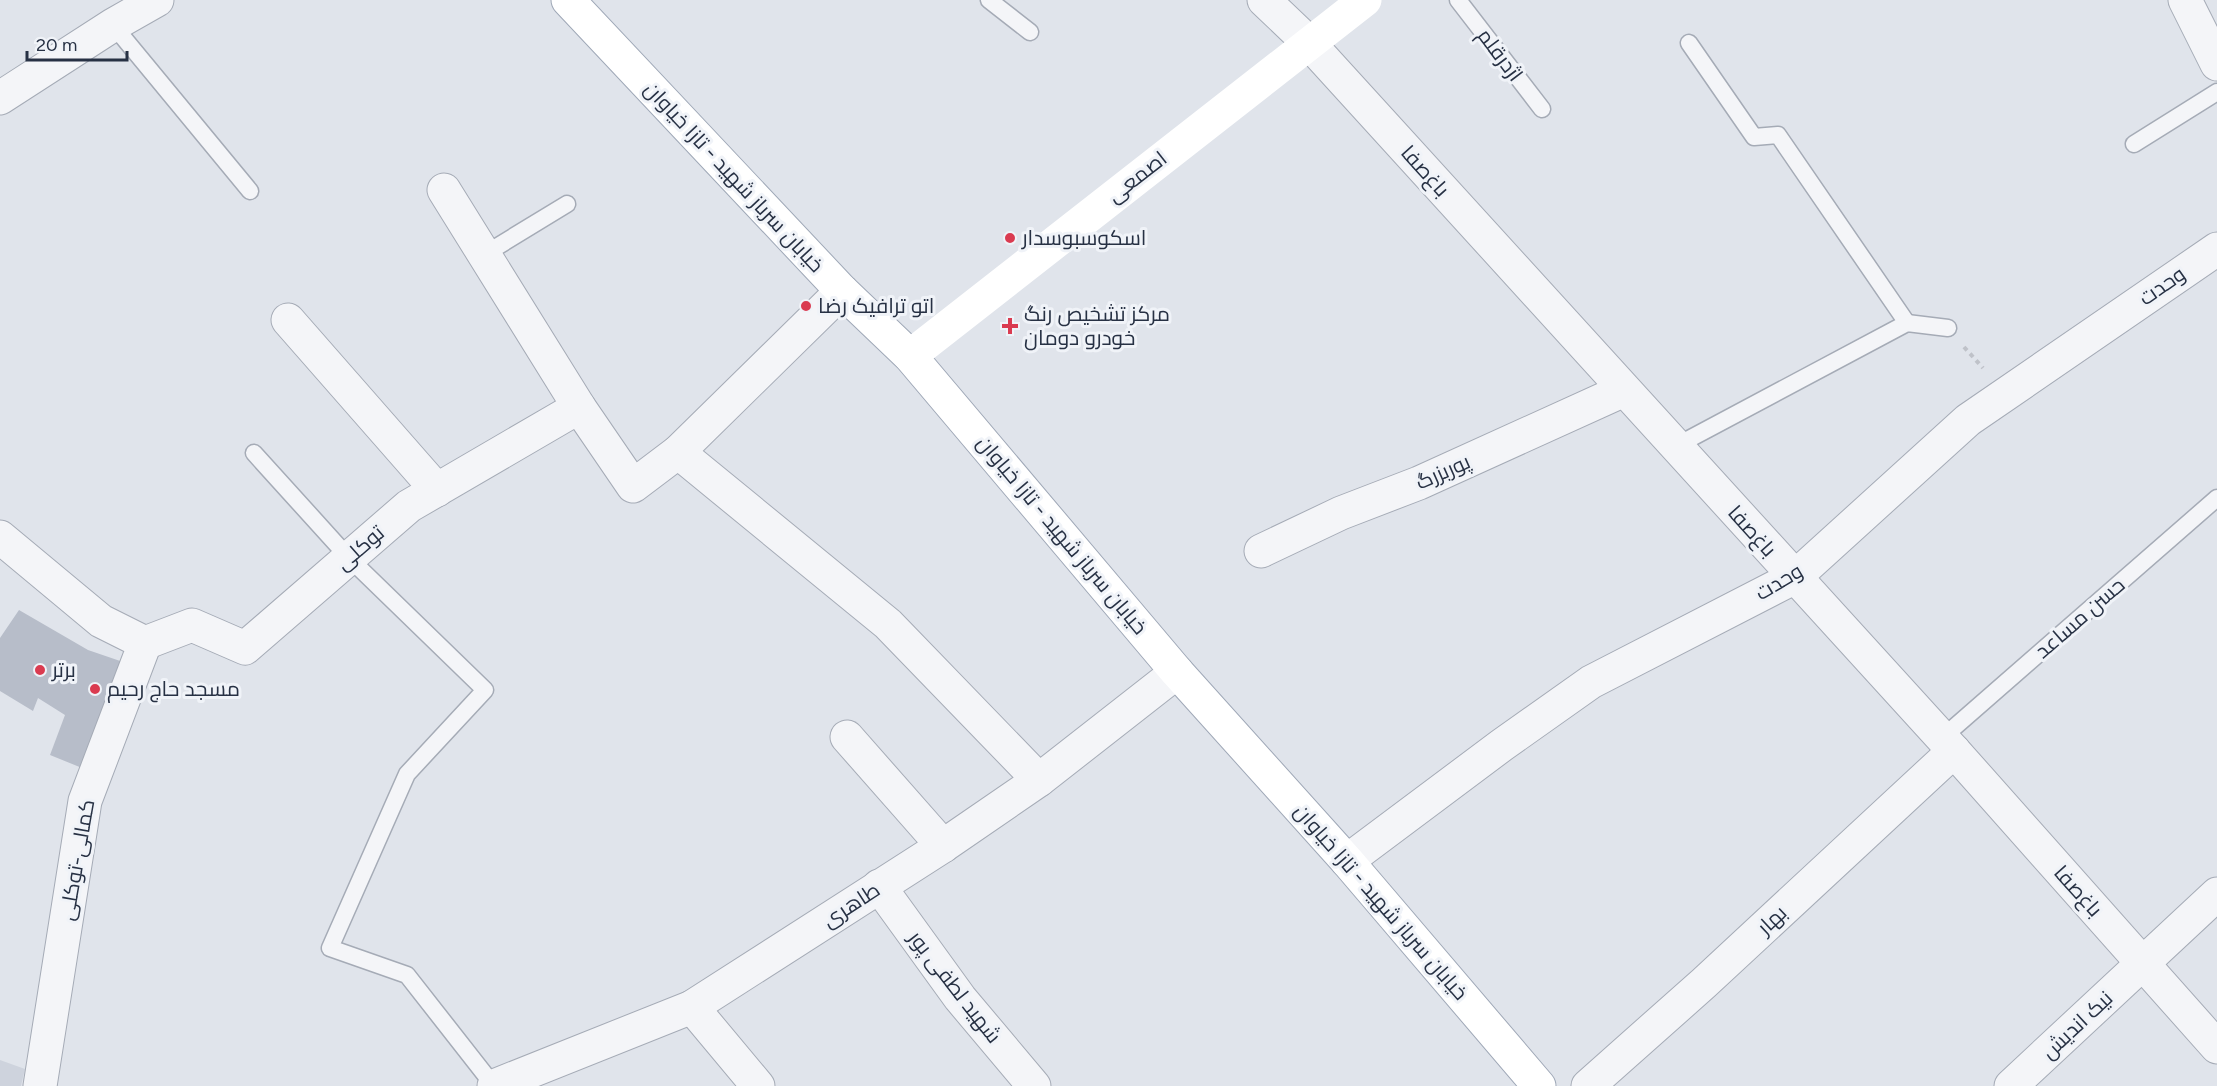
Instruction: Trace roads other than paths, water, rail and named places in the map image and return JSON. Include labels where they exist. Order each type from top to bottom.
[{"type":"main road","name":"خیابان سرباز شهید - تازا خیاوان","points":[[568,0],[842,291],[910,356],[1178,672],[1347,861],[1539,1086]]},
{"type":"main road","name":"اصمعی","points":[[910,356],[1365,0]]},
{"type":"street","points":[[0,98],[113,25],[157,0]]},
{"type":"street","name":"باغ‌صفا","points":[[1264,0],[1309,43],[1676,446],[1948,745],[2217,1047]]},
{"type":"street","points":[[2185,0],[2217,64]]},
{"type":"street","points":[[444,190],[579,407],[633,486],[678,452],[842,291]]},
{"type":"street","name":"وحدت","points":[[1347,861],[1502,745],[1591,682],[1795,578],[1968,420],[2217,249]]},
{"type":"street","points":[[288,320],[437,490]]},
{"type":"street","name":"پوربزرگ","points":[[1261,550],[1341,513],[1419,483],[1624,390]]},
{"type":"street","name":"توکلی","points":[[145,643],[192,625],[245,648],[409,506],[579,407]]},
{"type":"street","points":[[678,452],[888,624],[1039,780]]},
{"type":"street","points":[[0,537],[101,621],[145,643]]},
{"type":"street","name":"کمالی-توکلی","points":[[40,1086],[85,801],[145,643]]},
{"type":"street","name":"طاهری","points":[[494,1086],[692,1007],[943,846],[1039,780],[1178,672]]},
{"type":"street","points":[[847,737],[943,846]]},
{"type":"street","name":"بهار","points":[[1588,1086],[1713,975],[1948,745]]},
{"type":"street","name":"شهید لطفی پور","points":[[879,886],[960,998],[1034,1086]]},
{"type":"street","name":"نیک اندیش","points":[[2011,1086],[2217,894]]},
{"type":"street","points":[[692,1007],[758,1086]]},
{"type":"lane","name":"اژدرقلم","points":[[1458,0],[1542,109]]},
{"type":"lane","points":[[997,2],[1030,32]]},
{"type":"lane","points":[[113,25],[250,191]]},
{"type":"lane","points":[[1689,43],[1754,137],[1778,135],[1907,323]]},
{"type":"lane","points":[[2134,144],[2217,92]]},
{"type":"lane","points":[[485,254],[567,204]]},
{"type":"lane","points":[[1676,446],[1907,323],[1948,328]]},
{"type":"lane","points":[[254,453],[349,558],[485,690],[407,774],[330,948],[407,975],[494,1086]]},
{"type":"lane","name":"حسن مساعد","points":[[1948,745],[2217,498]]},
{"type":"place","name":"اسکوسبوسدار","points":[[1010,238]]},
{"type":"place","name":"اتو ترافیک رضا","points":[[806,306]]},
{"type":"place","name":"مرکز تشخیص رنگ خودرو دومان","points":[[1010,326]]},
{"type":"place","name":"برتر","points":[[40,670]]},
{"type":"place","name":"مسجد حاج رحیم","points":[[95,689]]}]
